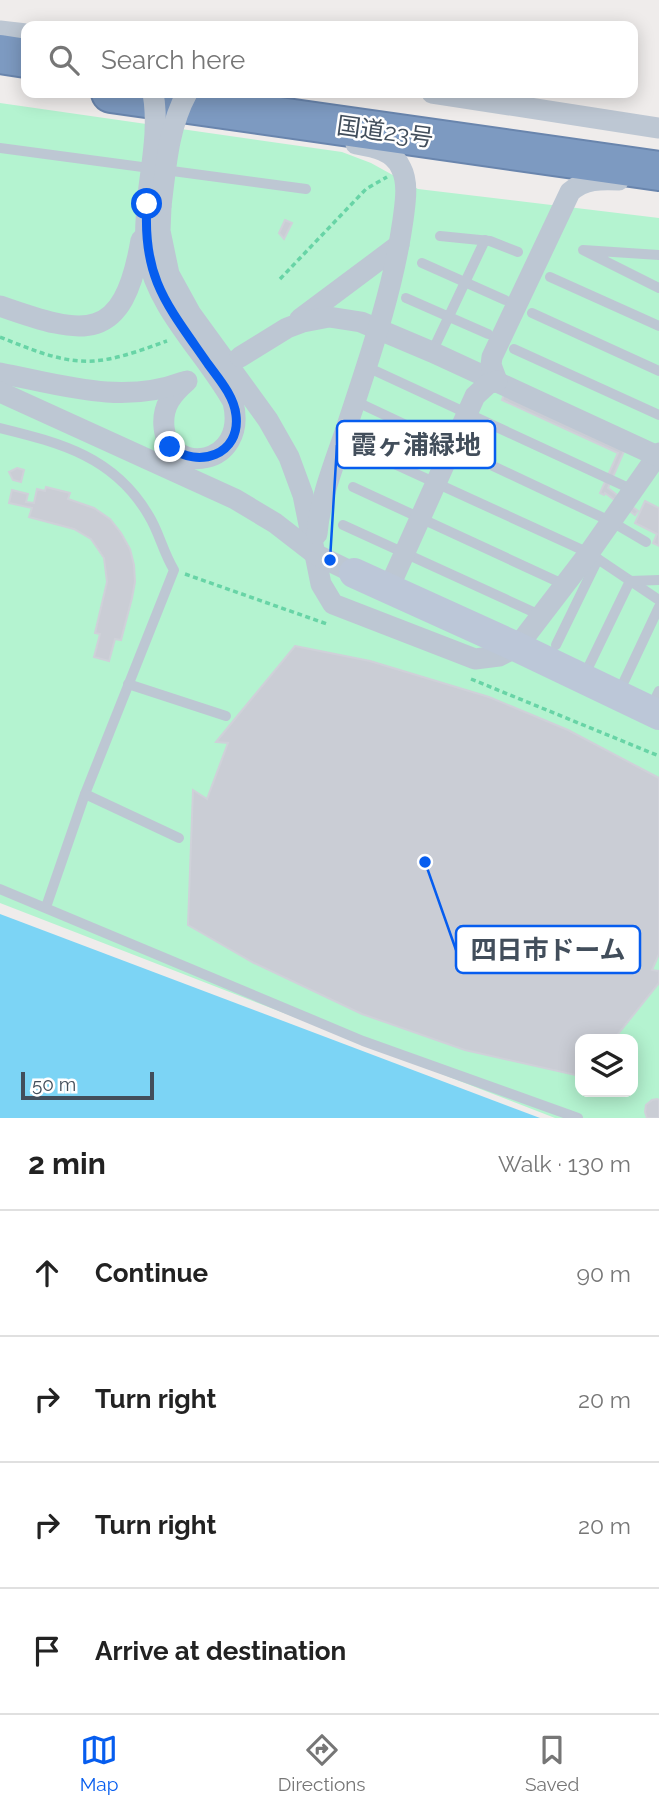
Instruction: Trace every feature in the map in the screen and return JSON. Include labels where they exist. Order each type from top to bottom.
[{"type":"highway","points":[[0,54],[21,57]]},
{"type":"highway","points":[[0,78],[21,80]]},
{"type":"highway","name":"国道23号","points":[[159,98],[659,170]]},
{"type":"highway","name":"国道23号","points":[[309,98],[659,147]]},
{"type":"street","points":[[0,31],[21,33]]},
{"type":"street","points":[[138,98],[156,108],[154,205],[169,274],[191,314],[268,419],[289,457],[303,495],[321,584],[333,604],[475,659],[499,656],[517,647],[565,585],[594,556],[612,522],[658,454],[378,327],[360,321],[329,317],[316,318],[287,328]]},
{"type":"street","points":[[149,98],[375,148],[396,159],[403,174],[405,202],[400,245],[366,367],[319,509],[315,554]]},
{"type":"street","points":[[0,306],[63,326],[89,326],[111,316],[129,290],[136,270],[170,133],[184,98]]},
{"type":"street","points":[[464,98],[659,128]]},
{"type":"street","points":[[497,382],[491,365],[492,357],[570,192],[595,180],[659,182]]},
{"type":"street","points":[[0,373],[119,394],[151,392],[194,378],[169,399],[163,424],[165,437],[170,447],[191,458],[214,455],[223,450],[231,441],[236,416],[233,402],[170,310],[153,275],[147,255],[145,233],[154,205]]},
{"type":"street","points":[[240,357],[287,328],[400,245]]},
{"type":"street","points":[[388,590],[468,412],[480,390],[497,382]]},
{"type":"street","points":[[0,392],[235,499],[275,523],[315,554],[388,590],[618,694],[656,706]]},
{"type":"lane","points":[[0,148],[306,189]]},
{"type":"lane","points":[[440,236],[485,240],[518,252]]},
{"type":"lane","points":[[432,352],[485,240]]},
{"type":"lane","points":[[659,255],[583,250],[659,288]]},
{"type":"lane","points":[[422,263],[505,300]]},
{"type":"lane","points":[[550,277],[659,326]]},
{"type":"lane","points":[[406,298],[488,334]]},
{"type":"lane","points":[[532,313],[659,371]]},
{"type":"lane","points":[[514,349],[659,415]]},
{"type":"lane","points":[[366,367],[633,490]]},
{"type":"lane","points":[[355,401],[612,522],[646,542]]},
{"type":"lane","points":[[0,428],[55,441],[96,460],[130,487],[150,517],[162,550],[174,570],[85,794],[46,907]]},
{"type":"lane","points":[[342,440],[594,556],[659,600]]},
{"type":"lane","points":[[353,486],[565,585]]},
{"type":"lane","points":[[343,525],[542,616]]},
{"type":"lane","points":[[556,645],[594,556]]},
{"type":"lane","points":[[630,581],[659,580]]},
{"type":"lane","points":[[583,678],[630,581]]},
{"type":"lane","points":[[618,694],[659,607]]},
{"type":"lane","points":[[128,684],[226,716]]},
{"type":"lane","points":[[85,794],[179,838]]},
{"type":"lane","points":[[0,890],[363,1041],[579,1118]]},
{"type":"path","points":[[280,279],[366,189],[387,177],[403,174]]},
{"type":"path","points":[[0,337],[57,358],[93,361],[113,358],[167,341]]},
{"type":"path","points":[[174,570],[332,626]]},
{"type":"path","points":[[470,678],[659,756]]},
{"type":"green space","points":[[0,103],[342,152],[371,163],[418,189],[659,218],[659,1118],[555,1118],[0,903]]},
{"type":"water","points":[[0,914],[540,1118],[0,1118]]},
{"type":"building","points":[[285,220],[292,223],[284,239],[279,233]]},
{"type":"building","points":[[504,395],[625,449],[608,488],[638,511],[635,515],[605,493],[600,493],[618,453],[502,400]]},
{"type":"building","points":[[17,468],[24,470],[21,482],[13,480],[9,472]]},
{"type":"building","points":[[46,487],[70,493],[68,499],[94,508],[110,519],[130,549],[135,582],[132,598],[121,640],[115,639],[109,661],[94,657],[100,634],[95,633],[107,582],[104,558],[91,539],[74,529],[29,517],[32,508],[9,503],[12,490],[28,494],[26,502],[34,503],[37,489],[45,491]]},
{"type":"building","points":[[645,501],[659,508],[659,546],[653,543],[657,534],[635,523]]},
{"type":"building","points":[[295,646],[370,661],[489,697],[568,730],[659,778],[659,954],[652,970],[659,971],[659,983],[618,1034],[575,1034],[575,1075],[465,1050],[362,1014],[254,963],[188,925],[193,790],[207,799],[228,743],[216,742]]},
{"type":"building","points":[[657,1099],[659,1118],[647,1118],[646,1105]]},
{"type":"place","name":"霞ヶ浦緑地","points":[[330,560]]},
{"type":"place","name":"四日市ドーム","points":[[425,862]]},
{"type":"route","points":[[147,204],[145,233],[147,255],[153,275],[170,310],[226,389],[236,416],[231,441],[214,455],[191,458],[170,447]]}]
